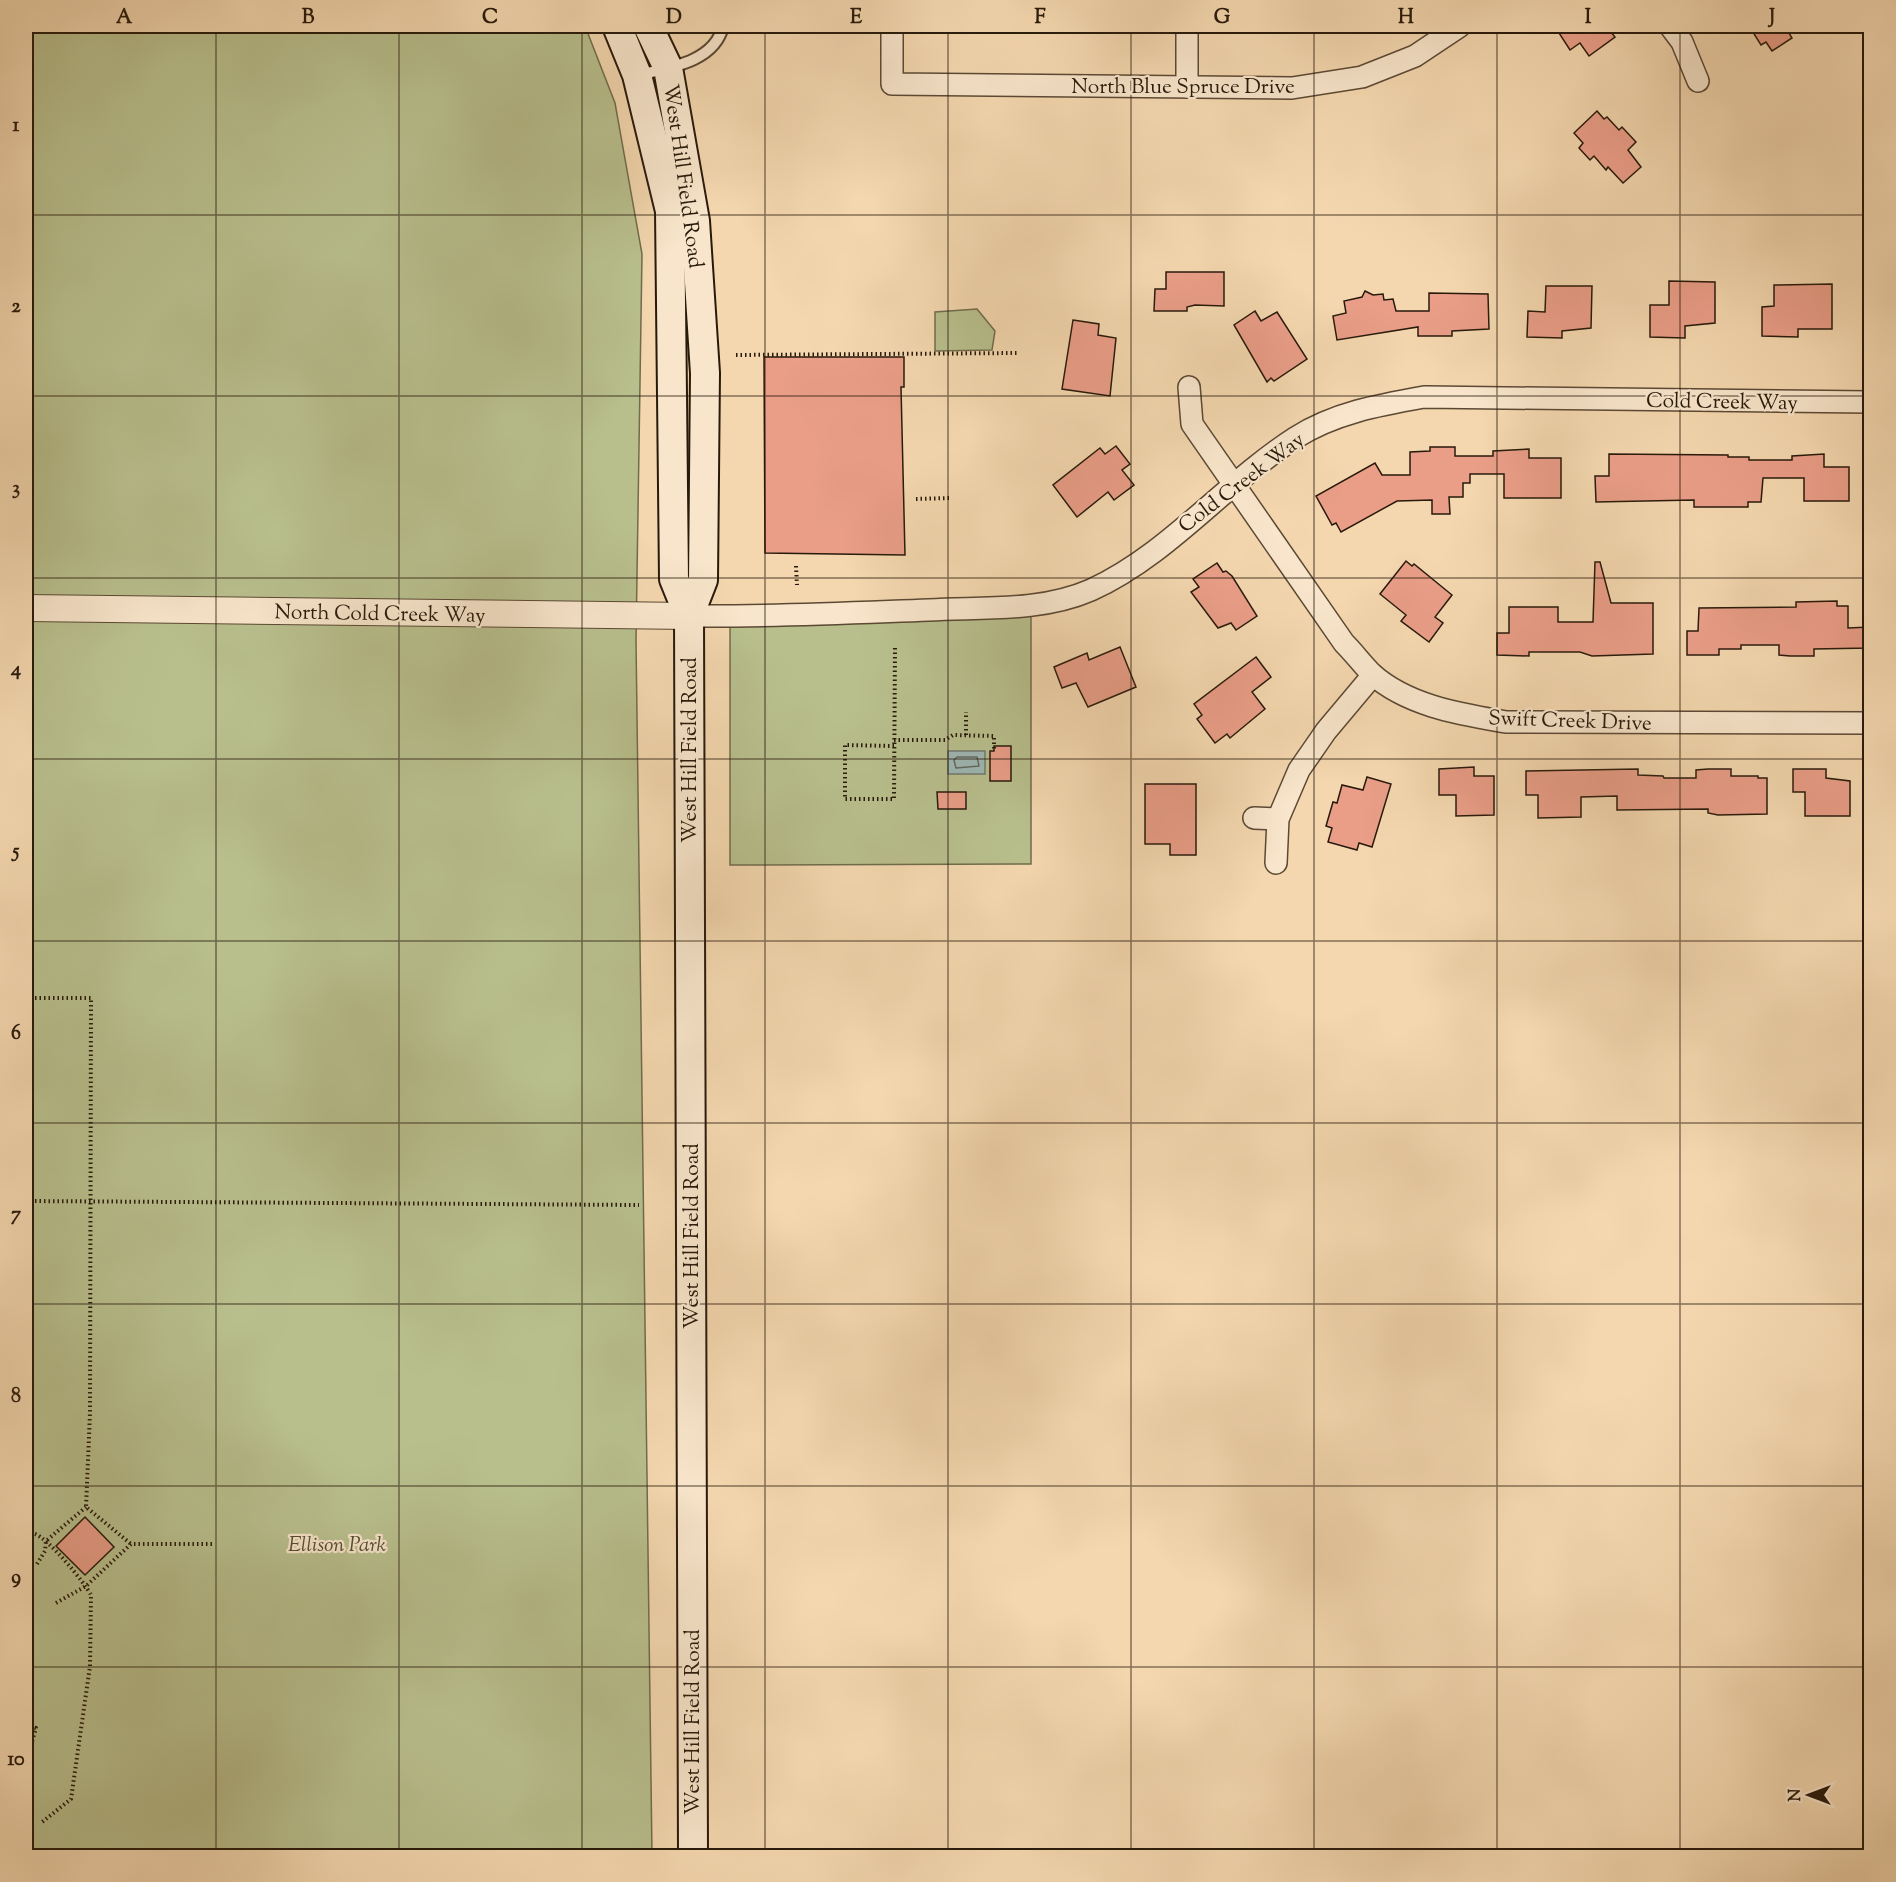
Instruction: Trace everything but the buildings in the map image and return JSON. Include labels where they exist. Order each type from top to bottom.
[{"type":"main road","name":"West Hill Field Road","points":[[617,26],[637,75],[670,211],[674,579],[688,616],[693,1857]]},
{"type":"main road","name":"West Hill Field Road","points":[[648,26],[668,68],[695,221],[705,373],[703,580],[688,616]]},
{"type":"street","name":"North Blue Spruce Drive","points":[[892,26],[892,84],[1292,88],[1362,77],[1415,56],[1460,26]]},
{"type":"street","points":[[1187,26],[1187,87]]},
{"type":"street","points":[[1670,26],[1682,42],[1698,81]]},
{"type":"street","name":"Swift Creek Drive","points":[[1189,387],[1192,424],[1344,642],[1373,675],[1415,700],[1457,714],[1506,722],[1870,723]]},
{"type":"street","name":"Cold Creek Way","points":[[734,617],[1049,603],[1090,590],[1125,571],[1296,437],[1368,407],[1424,398],[1870,402]]},
{"type":"street","name":"North Cold Creek Way","points":[[26,609],[734,617]]},
{"type":"street","points":[[1276,863],[1278,819],[1299,770],[1326,731],[1373,675]]},
{"type":"street","points":[[1254,818],[1278,819]]},
{"type":"lane","points":[[637,75],[690,61],[710,49],[723,26]]},
{"type":"path","points":[[736,355],[1017,353]]},
{"type":"path","points":[[916,499],[950,498]]},
{"type":"path","points":[[796,566],[797,585]]},
{"type":"path","points":[[894,646],[894,740],[894,746],[894,799],[845,799],[845,745],[894,746]]},
{"type":"path","points":[[966,712],[966,735]]},
{"type":"path","points":[[894,740],[945,740],[953,735],[994,736],[994,749]]},
{"type":"path","points":[[26,998],[91,998],[90,1413],[86,1507],[46,1541],[45,1551],[37,1564]]},
{"type":"path","points":[[26,1201],[639,1204]]},
{"type":"path","points":[[86,1507],[130,1544],[213,1545]]},
{"type":"path","points":[[26,1534],[37,1534],[46,1541],[86,1586],[91,1596],[90,1666],[71,1799],[41,1823]]},
{"type":"path","points":[[56,1603],[86,1586],[130,1544]]},
{"type":"path","points":[[26,1725],[36,1728],[26,1762]]},
{"type":"green space","name":"Ellison Park","points":[[26,26],[585,26],[615,103],[642,254],[636,640],[652,1856],[26,1856]]},
{"type":"green space","points":[[977,309],[995,331],[992,350],[935,351],[935,312]]},
{"type":"green space","points":[[1031,606],[1031,864],[730,865],[730,616]]},
{"type":"water","points":[[948,751],[985,751],[985,774],[948,774]]}]
